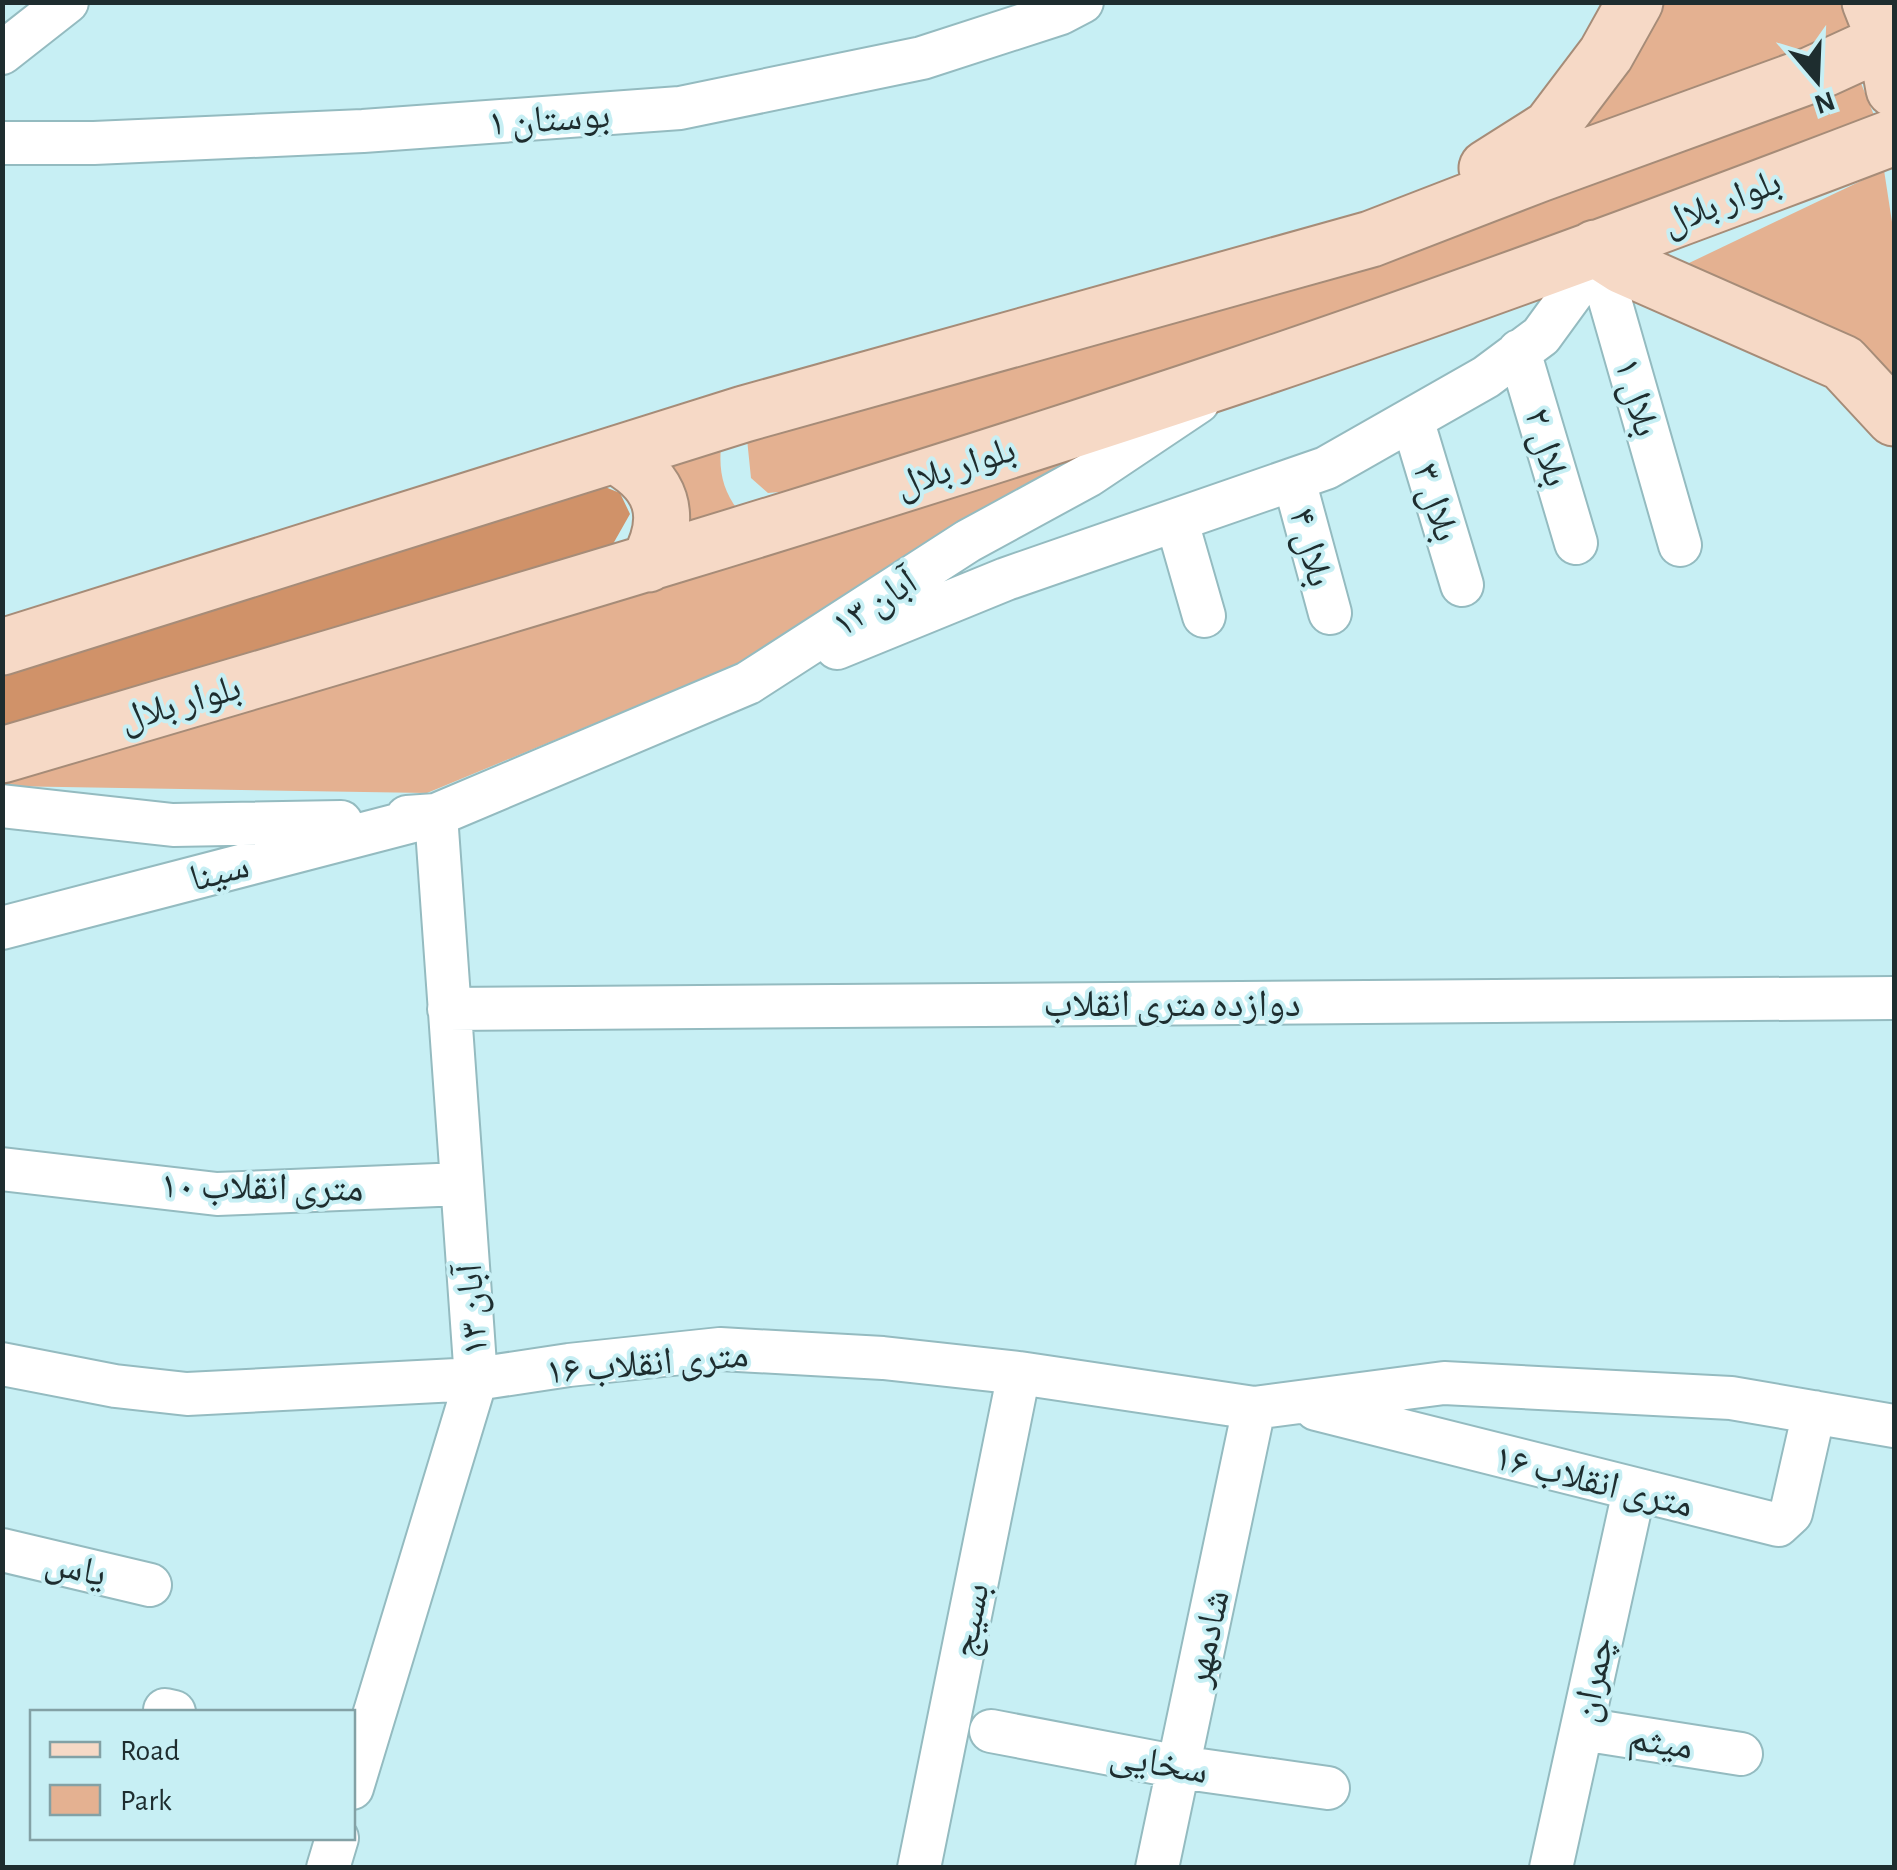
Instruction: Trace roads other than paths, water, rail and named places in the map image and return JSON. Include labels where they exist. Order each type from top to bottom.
[{"type":"main road","points":[[1371,239],[1550,128],[1606,54],[1636,2]]},
{"type":"main road","points":[[2,646],[744,414],[1371,239],[1811,75],[1886,42]]},
{"type":"main road","name":"بلوار بلال","points":[[2,755],[648,564],[1238,376],[1894,137]]},
{"type":"main road","points":[[1596,248],[1623,266],[1843,363],[1894,418]]},
{"type":"main road","points":[[614,455],[638,468],[655,488],[663,514],[660,540],[648,564]]},
{"type":"street","points":[[2,53],[67,2]]},
{"type":"street","name":"بوستان ۱","points":[[2,142],[94,143],[344,132],[680,108],[922,58],[1061,13],[1082,2]]},
{"type":"street","points":[[748,683],[1006,579],[1326,468],[1486,377],[1541,336],[1573,292],[1596,248]]},
{"type":"street","name":"بلال ۱","points":[[1596,248],[1680,545]]},
{"type":"street","name":"بلال ۲","points":[[1519,351],[1576,543]]},
{"type":"street","name":"۱۳ آبان","points":[[2,806],[173,825],[318,823],[436,815],[748,683],[968,540],[1089,474],[1238,376]]},
{"type":"street","name":"بلال ۳","points":[[1412,419],[1462,585]]},
{"type":"street","name":"بلال ۴","points":[[1294,480],[1330,613]]},
{"type":"street","points":[[1178,522],[1204,616]]},
{"type":"street","name":"۱۳ آبان","points":[[355,1769],[476,1380],[436,815]]},
{"type":"street","name":"سینا","points":[[2,928],[436,815]]},
{"type":"street","name":"دوازده متری انقلاب","points":[[449,1009],[1894,998]]},
{"type":"street","name":"۱۰ متری انقلاب","points":[[2,1169],[217,1194],[462,1184]]},
{"type":"street","name":"۱۶ متری انقلاب","points":[[2,1364],[114,1386],[188,1394],[476,1380],[569,1365],[720,1349],[883,1358],[1273,1405],[1778,1526],[1791,1513],[1814,1412]]},
{"type":"street","name":"بسیج","points":[[919,1868],[1019,1373]]},
{"type":"street","name":"۱۶ متری انقلاب","points":[[1273,1405],[1444,1383],[1731,1398],[1894,1426]]},
{"type":"street","name":"شادمهر","points":[[1157,1868],[1178,1767],[1273,1405]]},
{"type":"street","name":"چمران","points":[[1551,1868],[1634,1490]]},
{"type":"street","name":"یاس","points":[[2,1550],[150,1585]]},
{"type":"street","name":"میثم","points":[[1582,1728],[1741,1754]]},
{"type":"street","name":"سخایی","points":[[990,1730],[1178,1767],[1328,1788]]},
{"type":"street","points":[[328,1868],[337,1840]]}]
